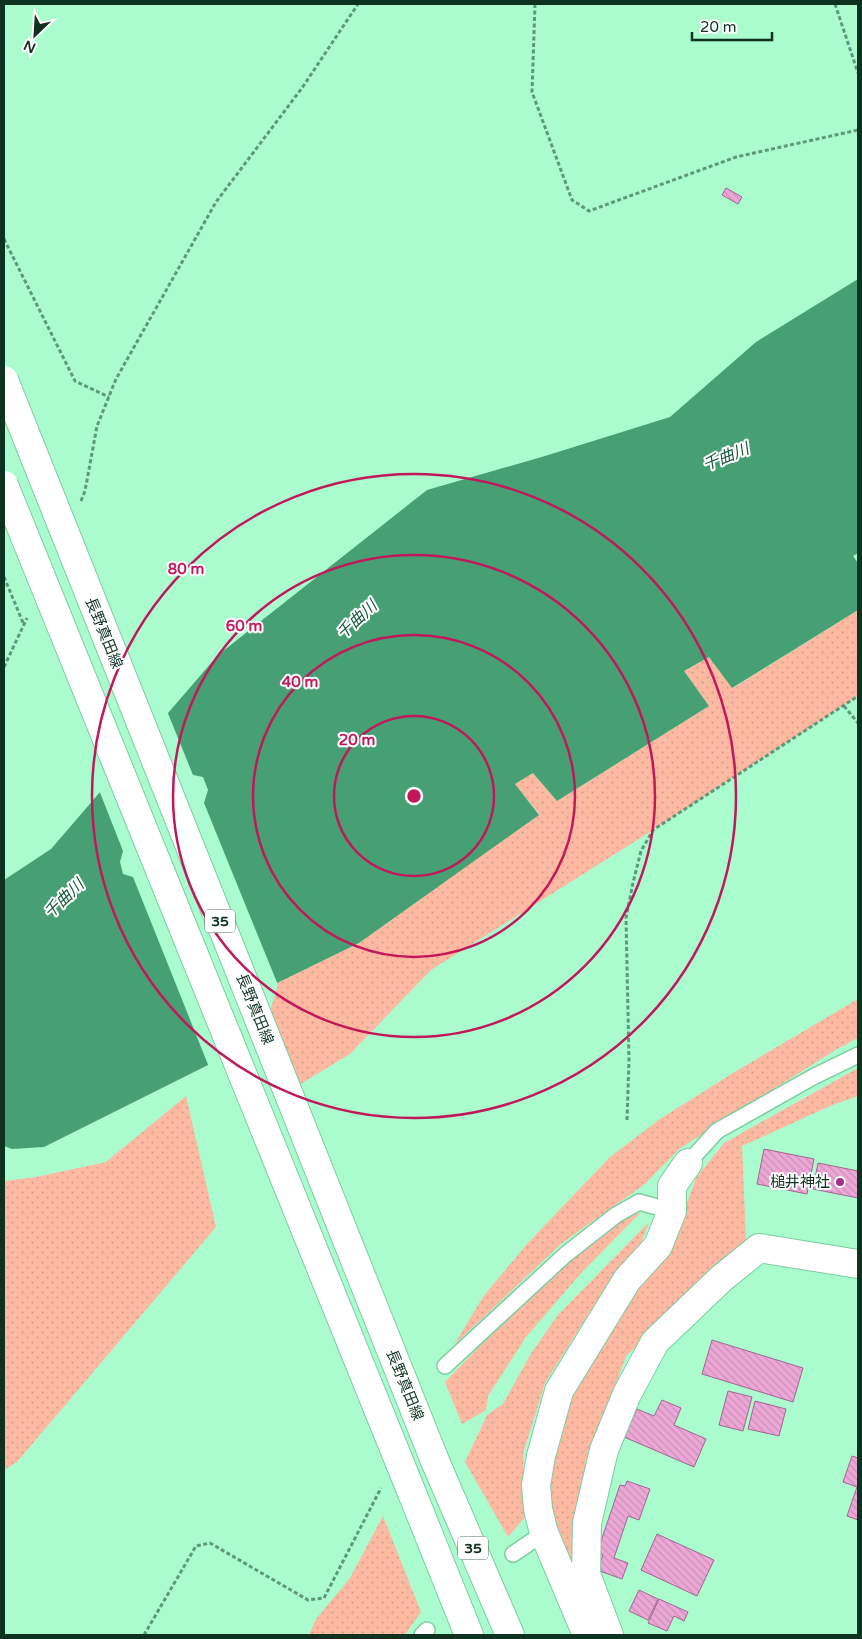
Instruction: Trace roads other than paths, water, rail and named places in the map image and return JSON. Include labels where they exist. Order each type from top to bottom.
[{"type":"main road","name":"長野真田線","points":[[4,380],[435,1461],[510,1635]]},
{"type":"main road","name":"35","points":[[4,485],[469,1635]]},
{"type":"main road","points":[[587,1635],[544,1533],[538,1509],[536,1486],[541,1456],[559,1391],[627,1280],[658,1246],[672,1211],[672,1186],[688,1163]]},
{"type":"main road","points":[[610,1635],[586,1574],[587,1523],[604,1450],[627,1394],[655,1342],[722,1278],[759,1248],[858,1264]]},
{"type":"lane","points":[[688,1163],[717,1130],[813,1077],[858,1055]]},
{"type":"lane","points":[[445,1366],[565,1255],[616,1215],[639,1202],[672,1211]]},
{"type":"lane","points":[[513,1554],[544,1533]]},
{"type":"water","name":"千曲川","points":[[858,279],[858,553],[853,556],[858,563],[858,610],[732,688],[709,657],[684,671],[709,706],[557,801],[533,773],[515,784],[539,815],[359,943],[275,984],[260,1039],[44,1147],[12,1149],[4,1146],[4,880],[51,849],[218,655],[427,490],[670,417],[756,342]]},
{"type":"place","name":"槌井神社","points":[[840,1182]]}]
